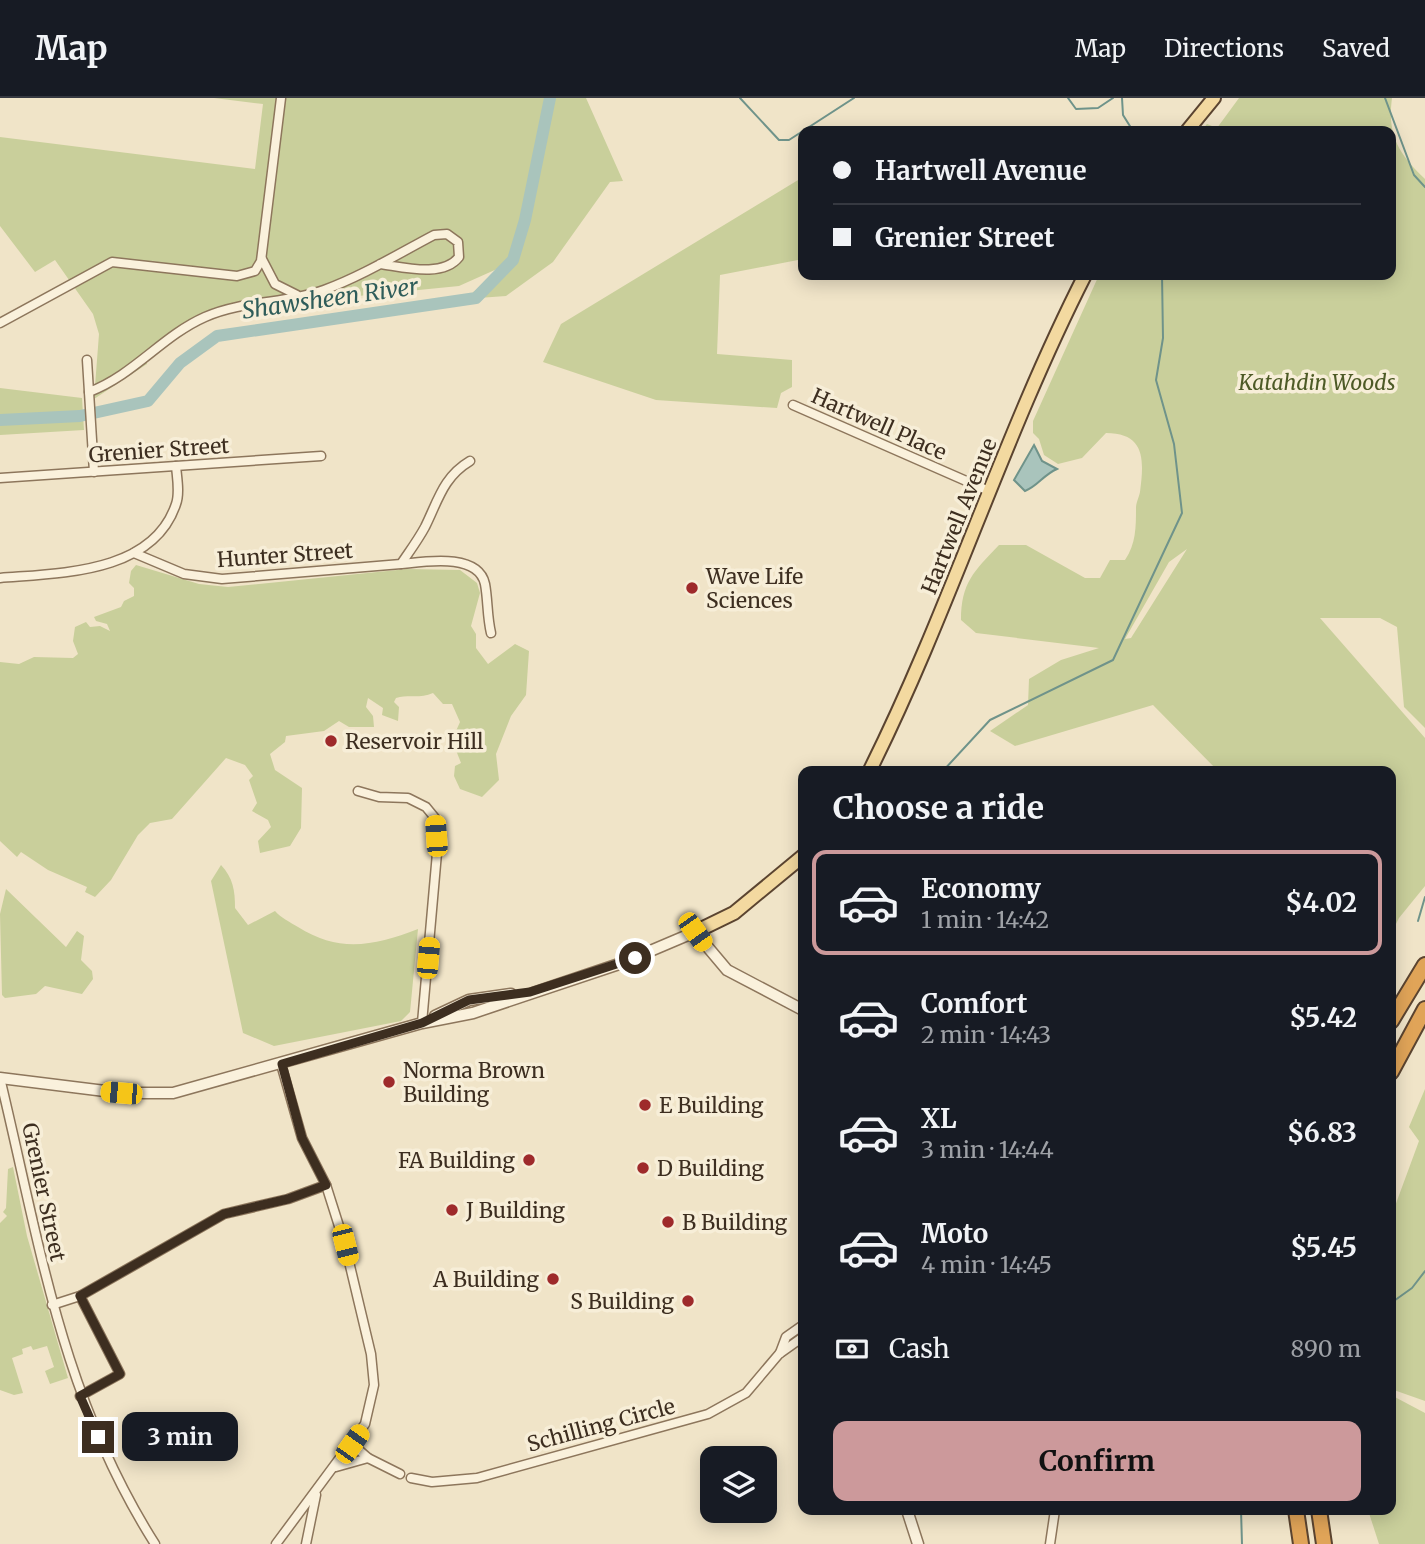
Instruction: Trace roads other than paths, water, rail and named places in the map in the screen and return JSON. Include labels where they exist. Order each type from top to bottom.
[{"type":"highway","points":[[1396,1013],[1425,965]]},
{"type":"highway","points":[[1396,1063],[1425,1009]]},
{"type":"highway","points":[[1297,1515],[1301,1544]]},
{"type":"highway","points":[[1321,1515],[1324,1544]]},
{"type":"main road","points":[[1191,126],[1214,98]]},
{"type":"main road","name":"Hartwell Avenue","points":[[872,766],[900,709],[989,491],[1064,316],[1082,280]]},
{"type":"main road","points":[[695,932],[734,913],[798,860]]},
{"type":"street","points":[[0,323],[112,262],[244,276],[255,271],[262,259],[281,98]]},
{"type":"street","points":[[89,392],[122,376],[178,332],[205,317],[243,306],[323,290],[434,235],[447,234],[458,242],[459,257],[444,267],[423,269],[380,264]]},
{"type":"street","points":[[262,259],[275,284],[300,296]]},
{"type":"street","points":[[88,360],[94,472]]},
{"type":"street","name":"Hartwell Place","points":[[793,405],[989,491]]},
{"type":"street","name":"Grenier Street","points":[[0,478],[321,456]]},
{"type":"street","points":[[401,564],[425,526],[439,491],[457,468],[470,461]]},
{"type":"street","points":[[0,578],[68,573],[134,553],[160,531],[177,504],[176,466]]},
{"type":"street","name":"Hunter Street","points":[[134,553],[184,574],[222,579],[456,562],[475,569],[484,580],[485,609],[491,633]]},
{"type":"street","points":[[358,791],[379,797],[408,798],[426,807],[435,818],[437,853],[422,1023]]},
{"type":"street","points":[[0,1078],[110,1093],[173,1093],[422,1023],[473,1013],[622,963],[695,932],[727,970],[798,1007]]},
{"type":"street","points":[[422,1023],[469,1000],[530,992]]},
{"type":"street","points":[[276,1544],[366,1424],[374,1385],[371,1354],[354,1279],[326,1185],[302,1138],[282,1064]]},
{"type":"street","name":"Grenier Street","points":[[0,1078],[52,1305],[80,1396],[110,1462],[155,1544]]},
{"type":"street","points":[[52,1305],[80,1296],[224,1214],[288,1199],[326,1185]]},
{"type":"street","points":[[80,1296],[120,1374],[80,1396]]},
{"type":"street","name":"Schilling Circle","points":[[779,1354],[786,1337],[798,1329]]},
{"type":"street","name":"Schilling Circle","points":[[411,1478],[432,1482],[477,1478],[708,1414],[746,1393],[779,1354],[798,1341]]},
{"type":"street","points":[[352,1444],[368,1458],[400,1474]]},
{"type":"street","points":[[336,1466],[368,1458]]},
{"type":"street","points":[[306,1544],[316,1493]]},
{"type":"street","points":[[909,1515],[918,1544]]},
{"type":"street","points":[[1050,1544],[1054,1515]]},
{"type":"water","points":[[1034,445],[1042,461],[1057,469],[1025,491],[1014,480]]},
{"type":"waterway","name":"Shawsheen River","points":[[0,420],[80,416],[148,401],[180,363],[217,336],[476,298],[513,260],[525,220],[550,98]]},
{"type":"waterway","points":[[740,98],[779,140],[789,140],[798,134]]},
{"type":"waterway","points":[[811,126],[854,98]]},
{"type":"waterway","points":[[1068,98],[1076,109],[1098,108],[1113,98]]},
{"type":"waterway","points":[[1122,98],[1123,115],[1130,126]]},
{"type":"waterway","points":[[1385,98],[1396,126]]},
{"type":"waterway","points":[[1396,127],[1414,175],[1425,187]]},
{"type":"waterway","points":[[948,766],[990,720],[1113,660],[1182,513],[1174,444],[1156,380],[1163,338],[1162,280]]},
{"type":"waterway","points":[[1418,921],[1425,897]]},
{"type":"waterway","points":[[1396,1299],[1412,1288],[1425,1271]]},
{"type":"waterway","points":[[1241,1515],[1242,1544]]},
{"type":"place","name":"Wave Life Sciences","points":[[692,588]]},
{"type":"place","name":"Reservoir Hill","points":[[331,741]]},
{"type":"place","name":"Norma Brown Building","points":[[389,1082]]},
{"type":"place","name":"E Building","points":[[645,1105]]},
{"type":"place","name":"FA Building","points":[[529,1160]]},
{"type":"place","name":"D Building","points":[[643,1168]]},
{"type":"place","name":"J Building","points":[[452,1210]]},
{"type":"place","name":"B Building","points":[[668,1222]]},
{"type":"place","name":"A Building","points":[[553,1279]]},
{"type":"place","name":"S Building","points":[[688,1301]]},
{"type":"park label","name":"Katahdin Woods","points":[[1317,382]]}]
